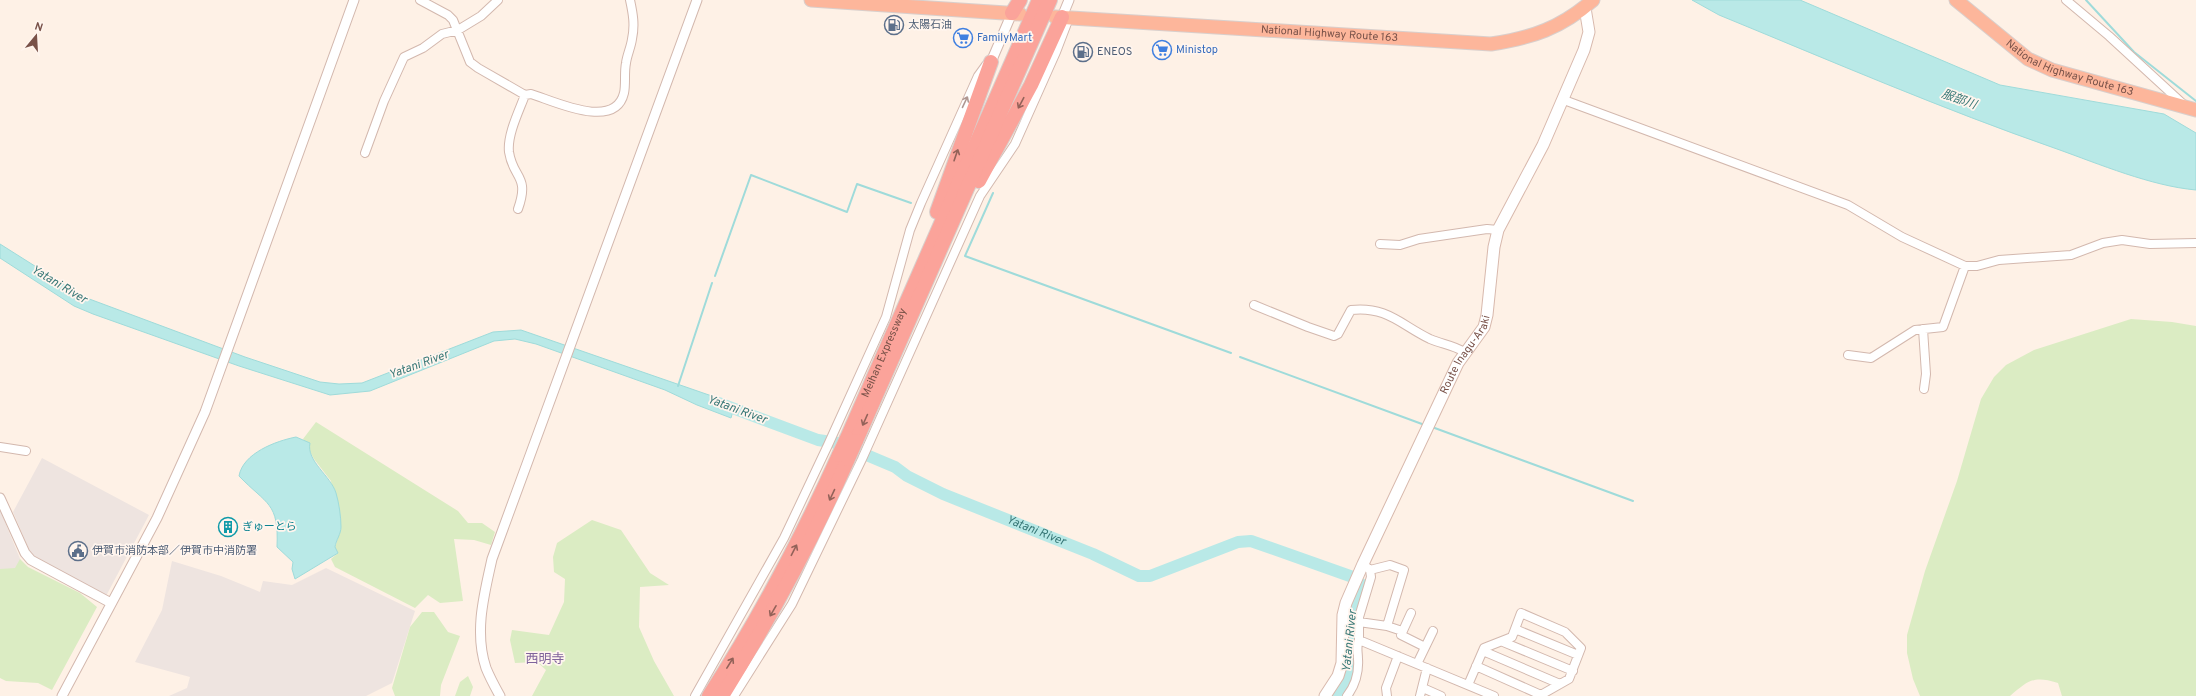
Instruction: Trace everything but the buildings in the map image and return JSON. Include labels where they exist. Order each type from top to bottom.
[{"type":"highway","points":[[811,0],[1017,7]]},
{"type":"highway","name":"Meihan Expressway","points":[[709,696],[751,628],[854,451],[908,297],[1039,0]]},
{"type":"highway","name":"Meihan Expressway","points":[[722,696],[759,635],[796,569],[854,451],[1050,0]]},
{"type":"highway","name":"National Highway Route 163","points":[[1956,0],[2028,59],[2052,70],[2191,109]]},
{"type":"highway","name":"National Highway Route 163","points":[[1062,17],[1491,44],[1517,40],[1542,33],[1563,22],[1589,4]]},
{"type":"highway","points":[[907,327],[959,218],[1045,57],[1062,17]]},
{"type":"highway","points":[[908,297],[959,148],[991,62]]},
{"type":"main road","name":"Route Inagu-Araki","points":[[1325,696],[1338,676],[1342,663],[1343,615],[1356,579],[1366,567],[1464,352],[1484,327],[1487,315],[1494,247],[1498,230],[1543,145],[1564,100],[1584,50],[1589,32],[1589,4]]},
{"type":"street","points":[[62,696],[160,511],[199,426],[231,344],[354,0]]},
{"type":"street","points":[[420,0],[448,15],[453,20],[470,62],[478,68],[525,95],[531,94],[592,113],[612,109],[619,103],[624,94],[625,65],[633,34],[634,21],[630,0]]},
{"type":"street","points":[[365,153],[384,101],[404,57],[424,48],[442,34],[458,30],[481,16],[498,0]]},
{"type":"street","points":[[500,696],[486,668],[480,629],[482,604],[492,559],[571,340],[697,0]]},
{"type":"street","points":[[734,696],[792,604],[854,451],[980,196],[1015,144],[1056,52],[1062,17],[1069,0]]},
{"type":"street","points":[[2066,0],[2191,109]]},
{"type":"street","points":[[695,696],[784,538],[830,441],[886,317],[910,230],[938,179],[948,140],[978,76],[983,68],[991,62],[1017,7]]},
{"type":"street","points":[[518,208],[523,194],[521,179],[513,164],[509,152],[513,127],[525,95]]},
{"type":"street","points":[[1564,100],[1848,205],[1902,237],[1965,266],[1977,266],[1998,260],[2070,255],[2103,243],[2122,240],[2150,244],[2196,243]]},
{"type":"street","points":[[1380,244],[1400,245],[1419,239],[1487,229],[1498,230]]},
{"type":"street","points":[[1848,355],[1871,358],[1910,333],[1923,328],[1942,326],[1965,266]]},
{"type":"street","points":[[1254,305],[1308,328],[1334,336],[1338,334],[1351,310],[1368,310],[1393,316],[1430,339],[1464,352]]},
{"type":"street","points":[[1923,328],[1926,368],[1924,390]]},
{"type":"street","points":[[830,441],[854,451]]},
{"type":"street","points":[[0,446],[26,451]]},
{"type":"street","points":[[0,498],[27,557],[111,603]]},
{"type":"street","points":[[1347,696],[1354,687],[1358,668],[1357,644],[1359,640],[1359,622],[1371,578],[1366,567],[1390,565],[1404,570],[1388,626]]},
{"type":"street","points":[[1410,613],[1401,635],[1425,647]]},
{"type":"street","points":[[1468,685],[1476,666],[1483,651],[1484,648],[1503,642],[1512,637],[1521,613],[1565,632],[1580,648],[1569,679],[1540,696],[1476,666]]},
{"type":"street","points":[[1359,622],[1388,626],[1402,631]]},
{"type":"street","points":[[1515,629],[1578,655]]},
{"type":"street","points":[[1417,664],[1433,631]]},
{"type":"street","points":[[1359,640],[1494,696]]},
{"type":"street","points":[[1503,642],[1572,671]]},
{"type":"street","points":[[1483,651],[1560,684]]},
{"type":"street","points":[[1388,696],[1386,688],[1398,656]]},
{"type":"street","points":[[1427,668],[1421,692],[1441,696]]},
{"type":"shaded area","points":[[42,458],[149,515],[106,596],[31,554],[13,512]]},
{"type":"shaded area","points":[[0,510],[21,561],[16,569],[0,571]]},
{"type":"shaded area","points":[[172,561],[221,576],[260,592],[263,581],[292,585],[326,568],[415,611],[392,683],[366,696],[169,696],[187,688],[190,677],[135,662],[162,610]]},
{"type":"green space","points":[[2131,319],[2172,322],[2196,326],[2196,696],[2062,696],[2058,683],[2037,680],[2027,683],[2010,696],[1920,696],[1913,679],[1907,653],[1907,635],[1925,571],[1957,481],[1981,399],[1994,377],[2006,365],[2034,350]]},
{"type":"green space","points":[[316,422],[458,511],[468,523],[482,523],[495,532],[491,545],[474,540],[454,539],[463,601],[440,603],[428,595],[415,608],[335,567],[331,559],[338,553],[335,548],[338,537],[331,481],[314,459],[303,439]]},
{"type":"green space","points":[[592,520],[621,530],[650,573],[669,585],[640,587],[639,627],[654,661],[674,696],[532,696],[546,670],[537,662],[515,663],[510,640],[512,630],[549,635],[564,602],[565,579],[554,572],[553,557],[557,543]]},
{"type":"green space","points":[[20,559],[28,567],[80,593],[97,607],[52,690],[38,683],[6,681],[0,678],[0,569],[15,568]]},
{"type":"green space","points":[[422,612],[434,612],[448,632],[460,636],[441,685],[440,696],[395,696],[392,688],[410,627]]},
{"type":"green space","points":[[468,676],[473,687],[470,696],[455,696],[460,682]]},
{"type":"water","name":"服部川","points":[[1692,0],[1800,0],[2000,85],[2164,114],[2196,133],[2196,190],[2161,184],[2125,174],[1971,118],[1719,15]]},
{"type":"water","points":[[0,244],[84,297],[245,357],[320,382],[339,384],[362,383],[493,332],[521,330],[735,404],[731,418],[697,405],[665,390],[536,344],[515,339],[494,341],[370,391],[330,395],[239,366],[74,306],[0,258]]},
{"type":"water","points":[[296,437],[310,443],[310,450],[315,462],[336,493],[341,527],[335,547],[338,553],[295,579],[292,569],[293,562],[277,547],[276,521],[273,512],[264,499],[239,476],[247,461],[262,449]]},
{"type":"waterway","points":[[2086,0],[2134,52],[2196,101]]},
{"type":"waterway","points":[[715,276],[751,175],[847,212],[857,184],[911,203]]},
{"type":"waterway","points":[[993,193],[965,256],[1231,353]]},
{"type":"waterway","points":[[678,386],[712,283]]},
{"type":"waterway","points":[[1240,357],[1422,424]]},
{"type":"waterway","name":"Yatani River","points":[[719,403],[818,440],[838,443],[895,467],[907,476],[943,494],[1093,554],[1139,576],[1150,576],[1238,542],[1251,541],[1350,576],[1361,584],[1354,602],[1352,613],[1350,666],[1348,677],[1337,696]]},
{"type":"waterway","points":[[1432,427],[1633,501]]},
{"type":"place","name":"太陽石油","points":[[894,25]]},
{"type":"place","name":"FamilyMart","points":[[963,38]]},
{"type":"place","name":"Ministop","points":[[1162,50]]},
{"type":"place","name":"ENEOS","points":[[1083,52]]},
{"type":"place","name":"ぎゅーとら","points":[[228,527]]},
{"type":"place","name":"伊賀市消防本部／伊賀市中消防署","points":[[78,551]]},
{"type":"district","name":"西明寺","points":[[545,660]]}]
